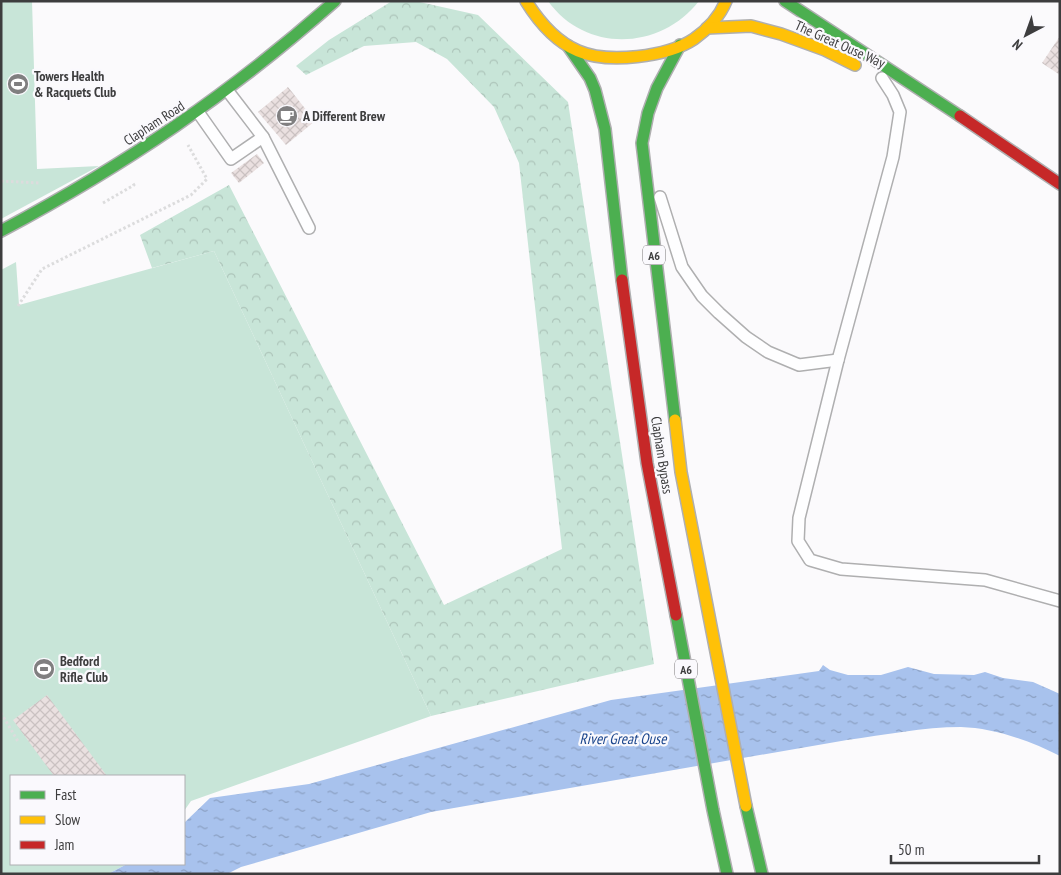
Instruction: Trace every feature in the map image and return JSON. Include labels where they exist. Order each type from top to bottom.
[{"type":"main road","points":[[516,1],[533,13]]},
{"type":"main road","points":[[526,1],[533,13],[549,31],[568,46],[589,55],[616,57],[636,56],[693,40],[707,28],[726,1]]},
{"type":"main road","name":"The Great Ouse Way","points":[[785,1],[1021,156],[1060,184]]},
{"type":"main road","name":"Clapham Road","points":[[1,231],[120,163],[177,127],[311,23],[340,3]]},
{"type":"main road","name":"The Great Ouse Way","points":[[707,28],[752,26],[780,34],[825,50],[874,74],[929,97]]},
{"type":"main road","name":"Clapham Bypass","points":[[680,45],[657,88],[648,113],[642,143],[681,472],[744,799],[762,874]]},
{"type":"main road","name":"Clapham Bypass","points":[[568,46],[590,78],[605,128],[619,256],[647,463],[713,810],[728,874]]},
{"type":"lane","points":[[874,74],[893,95],[900,112],[893,157],[838,360],[799,518],[798,541],[810,560],[840,569],[985,580],[1060,601]]},
{"type":"lane","points":[[227,90],[263,137],[309,228]]},
{"type":"lane","points":[[198,112],[231,159],[263,137]]},
{"type":"lane","points":[[642,143],[682,267],[702,296],[746,337],[768,352],[799,365],[838,360]]},
{"type":"path","points":[[18,306],[42,269],[191,195],[207,179],[177,127]]},
{"type":"path","points":[[1,713],[19,743]]},
{"type":"green space","name":"Towers Health & Racquets Club","points":[[1,1],[32,1],[37,169],[99,166],[1,219]]},
{"type":"green space","points":[[392,1],[415,1],[478,15],[568,102],[654,664],[431,716],[214,251],[152,268],[140,235],[229,185],[444,605],[562,549],[519,163],[494,107],[447,59],[416,42],[364,46],[306,75],[296,66],[329,40]]},
{"type":"green space","points":[[548,1],[699,1],[683,17],[665,29],[645,37],[624,39],[602,37],[582,30],[564,18]]},
{"type":"green space","points":[[214,251],[431,716],[191,801],[185,810],[185,775],[10,775],[10,865],[125,865],[108,874],[1,874],[1,270],[16,262],[19,305]]},
{"type":"water","name":"River Great Ouse","points":[[823,665],[830,670],[848,675],[881,675],[908,667],[934,674],[974,675],[985,672],[1003,678],[1033,682],[1060,694],[1060,756],[1025,740],[986,730],[947,727],[918,730],[847,740],[431,812],[241,867],[227,874],[108,874],[125,865],[185,865],[185,822],[210,798],[309,784],[611,700],[819,671]]},
{"type":"building","points":[[1060,36],[1060,75],[1042,63]]},
{"type":"building","name":"A Different Brew","points":[[288,87],[315,121],[286,145],[258,112]]},
{"type":"building","points":[[257,154],[264,163],[239,183],[231,173]]},
{"type":"building","points":[[47,695],[106,775],[53,775],[13,720]]},
{"type":"traffic: fast","points":[[1,231],[91,180],[175,126],[256,67],[335,1]]},
{"type":"traffic: fast","points":[[785,1],[960,116]]},
{"type":"traffic: fast","points":[[675,420],[642,143],[648,113],[657,88],[680,45]]},
{"type":"traffic: fast","points":[[568,46],[590,78],[605,129],[622,280]]},
{"type":"traffic: fast","points":[[676,615],[727,874]]},
{"type":"traffic: fast","points":[[746,806],[762,874]]},
{"type":"traffic: slow","points":[[526,1],[548,30],[570,47],[590,55],[621,58],[637,57],[669,50],[694,39],[717,17],[726,1]]},
{"type":"traffic: slow","points":[[707,28],[751,26],[781,34],[825,50],[855,65]]},
{"type":"traffic: slow","points":[[675,420],[681,472],[746,806]]},
{"type":"traffic: jam","points":[[960,116],[1060,184]]},
{"type":"traffic: jam","points":[[622,280],[647,463],[676,615]]},
{"type":"place","name":"Towers Health & Racquets Club","points":[[18,84]]},
{"type":"place","name":"A Different Brew","points":[[287,116]]},
{"type":"place","name":"Bedford Rifle Club","points":[[44,669]]}]
